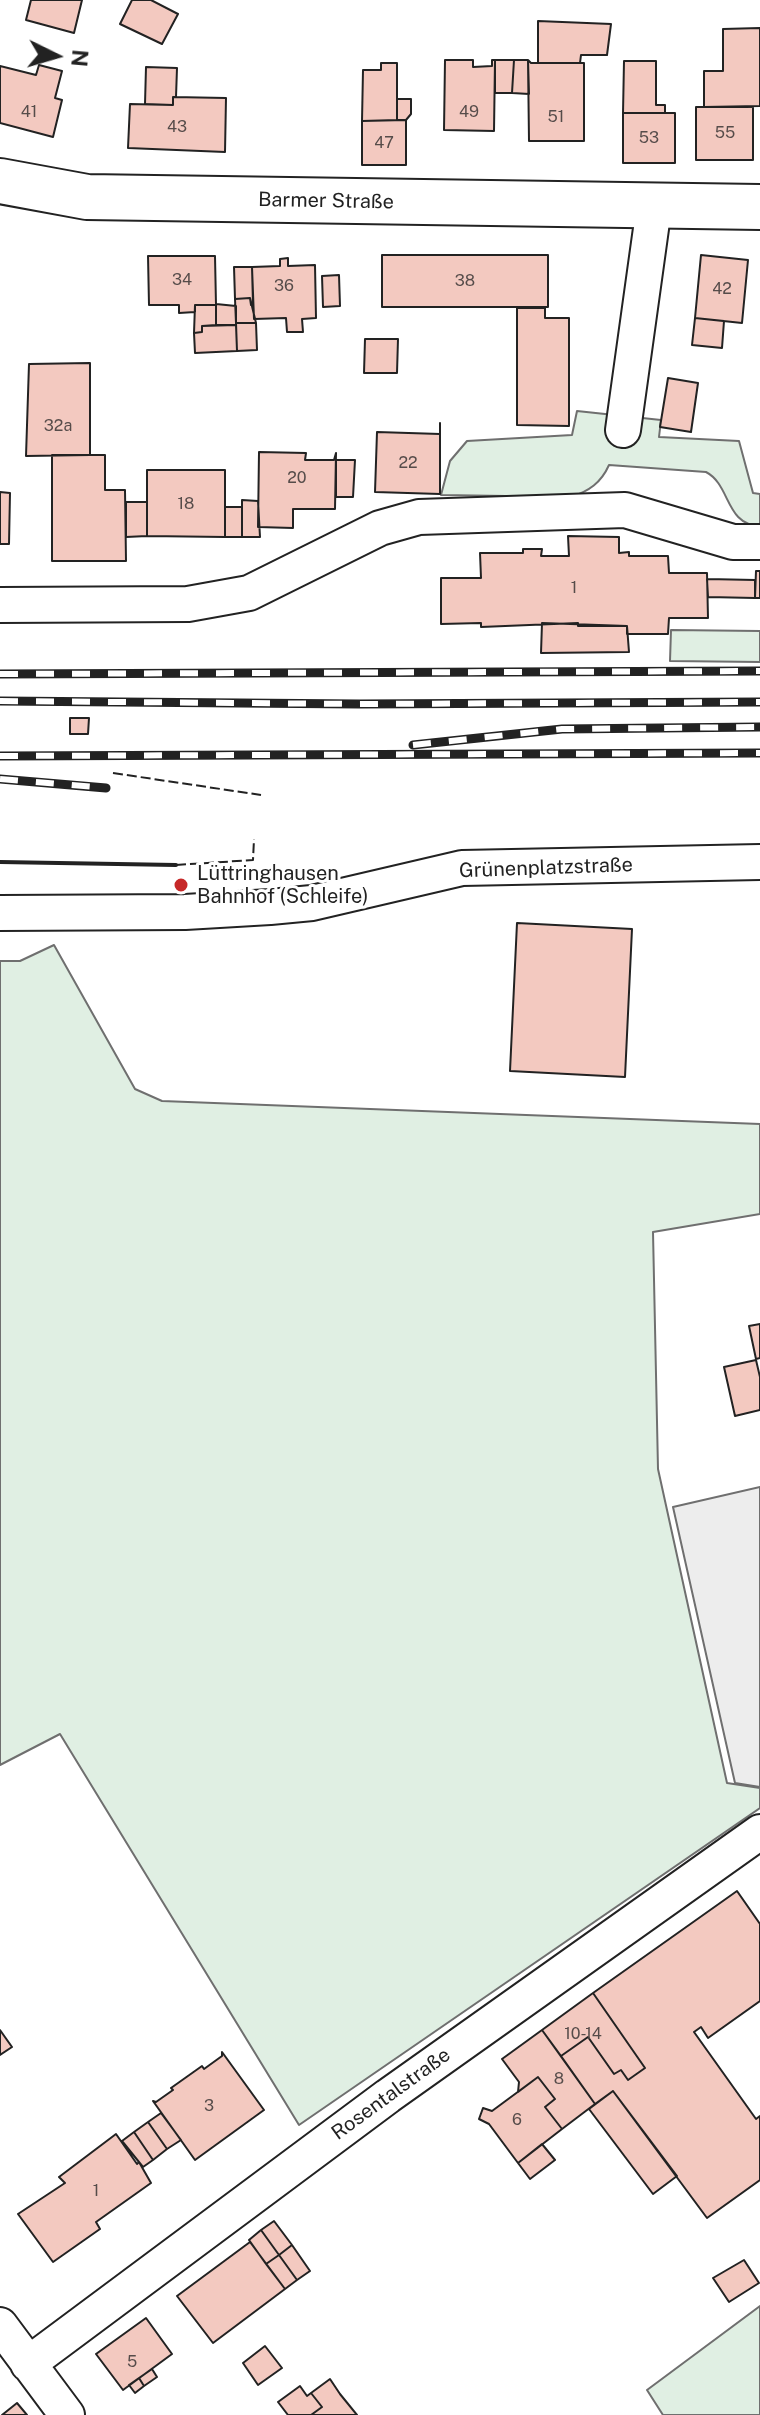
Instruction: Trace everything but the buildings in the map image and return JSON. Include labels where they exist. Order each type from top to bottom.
[{"type":"main road","name":"Barmer Straße","points":[[0,181],[87,197],[760,207]]},
{"type":"street","points":[[623,430],[654,207]]},
{"type":"street","points":[[0,605],[188,604],[249,593],[380,528],[419,517],[625,510],[733,542],[760,542]]},
{"type":"street","name":"Grünenplatzstraße","points":[[0,913],[185,912],[312,903],[462,868],[760,862]]},
{"type":"street","name":"Rosentalstraße","points":[[28,2364],[388,2096],[760,1832]]},
{"type":"street","points":[[0,2325],[67,2415]]},
{"type":"green space","points":[[577,411],[661,420],[659,437],[739,441],[753,493],[760,494],[760,526],[740,519],[720,486],[706,472],[609,465],[594,486],[571,497],[441,495],[450,461],[467,441],[572,435]]},
{"type":"green space","points":[[671,630],[760,631],[760,662],[670,661]]},
{"type":"green space","points":[[54,945],[135,1089],[162,1101],[760,1124],[760,1214],[653,1232],[658,1469],[727,1783],[760,1788],[760,1808],[299,2125],[60,1734],[0,1765],[0,961],[20,961]]},
{"type":"green space","points":[[760,2306],[760,2415],[663,2415],[647,2390]]},
{"type":"shaded area","points":[[760,1487],[760,1787],[735,1783],[673,1507]]},
{"type":"railway","points":[[0,674],[760,671]]},
{"type":"railway","points":[[0,701],[359,704],[760,702]]},
{"type":"railway","points":[[413,745],[562,729],[760,727]]},
{"type":"railway","points":[[0,756],[760,753]]},
{"type":"railway","points":[[0,779],[106,788]]},
{"type":"fence","points":[[113,773],[261,795]]},
{"type":"fence","points":[[176,865],[253,860],[254,839]]},
{"type":"wall","points":[[0,862],[176,865]]},
{"type":"place","name":"Lüttringhausen Bahnhof (Schleife)","points":[[181,885]]}]
